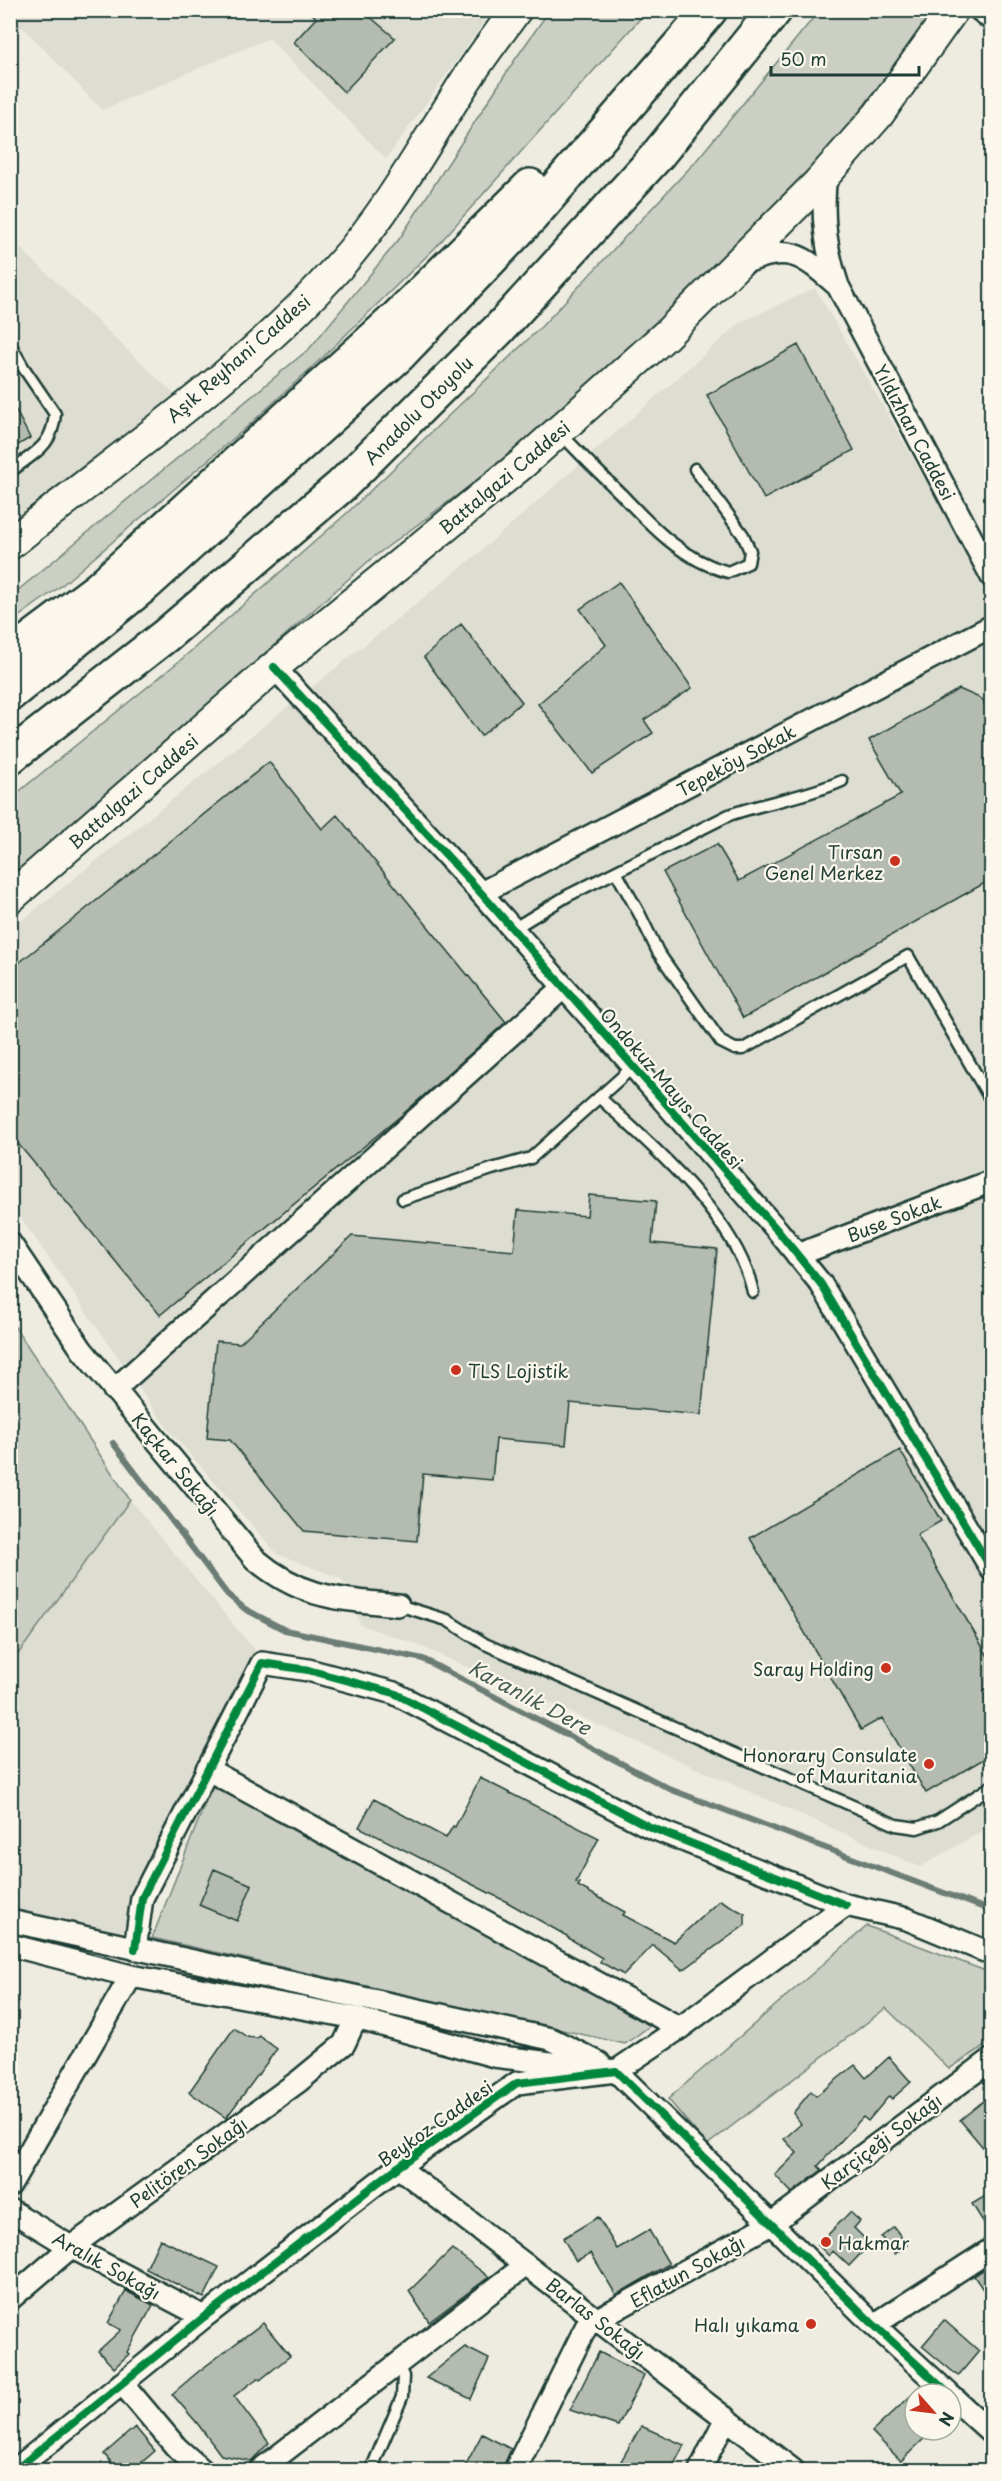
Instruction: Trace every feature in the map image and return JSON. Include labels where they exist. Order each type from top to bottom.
[{"type":"highway","points":[[10,655],[98,590],[394,320],[709,10]]},
{"type":"highway","points":[[10,694],[146,584],[398,356],[532,216],[709,10]]},
{"type":"highway","name":"Anadolu Otoyolu","points":[[10,757],[165,636],[341,486],[515,312],[656,157],[774,10]]},
{"type":"main road","name":"Aşık Reyhani Caddesi","points":[[88,482],[268,337],[339,266],[398,190],[465,82],[516,10]]},
{"type":"main road","name":"Battalgazi Caddesi","points":[[10,898],[274,667],[522,464],[668,334],[826,174],[878,115],[953,10]]},
{"type":"main road","points":[[10,544],[88,482]]},
{"type":"main road","points":[[10,560],[88,482]]},
{"type":"street","points":[[980,10],[992,20]]},
{"type":"street","points":[[826,174],[823,221],[830,263],[838,286]]},
{"type":"street","points":[[735,266],[763,255],[781,252],[798,255],[838,286]]},
{"type":"street","name":"Yıldızhan Caddesi","points":[[838,286],[992,577]]},
{"type":"street","name":"Tepeköy Sokak","points":[[481,893],[992,626]]},
{"type":"street","name":"Ondokuz Mayıs Caddesi","points":[[274,667],[513,929],[821,1284],[992,1570]]},
{"type":"street","points":[[114,1390],[563,988]]},
{"type":"street","name":"Buse Sokak","points":[[797,1255],[992,1181]]},
{"type":"street","name":"Kaçkar Sokağı","points":[[10,1243],[82,1350],[241,1543],[268,1570],[299,1589],[320,1595],[398,1605]]},
{"type":"street","points":[[135,1949],[142,1898],[262,1663],[308,1670],[394,1693],[650,1827],[846,1905],[907,1919],[992,1954]]},
{"type":"street","points":[[207,1769],[680,2028]]},
{"type":"street","points":[[10,1945],[131,1976],[356,2018],[494,2056],[616,2071],[680,2028],[846,1905]]},
{"type":"street","points":[[10,1921],[550,2039],[616,2071],[874,2325],[936,2382]]},
{"type":"street","points":[[10,2185],[131,1976]]},
{"type":"street","name":"Pelitören Sokağı","points":[[10,2299],[71,2247],[299,2081],[344,2043],[356,2018]]},
{"type":"street","name":"Karçiçeği Sokağı","points":[[771,2224],[992,2059]]},
{"type":"street","name":"Beykoz Caddesi","points":[[15,2470],[204,2317],[398,2167],[517,2083],[616,2071]]},
{"type":"street","name":"Barlas Sokağı","points":[[398,2167],[793,2470]]},
{"type":"street","name":"Aralık Sokağı","points":[[10,2210],[71,2247],[204,2317]]},
{"type":"street","name":"Eflatun Sokağı","points":[[515,2470],[587,2325],[771,2224]]},
{"type":"street","points":[[874,2325],[992,2248]]},
{"type":"street","points":[[260,2470],[526,2265]]},
{"type":"street","points":[[122,2383],[177,2448],[202,2470]]},
{"type":"street","points":[[963,2404],[987,2422]]},
{"type":"street","points":[[700,2470],[726,2418]]},
{"type":"lane","points":[[10,344],[22,366],[55,414],[54,432],[45,446],[10,472]]},
{"type":"lane","points":[[558,432],[661,535],[691,556],[728,572],[748,563],[750,551],[735,522],[695,469]]},
{"type":"lane","points":[[513,929],[567,896],[729,815],[764,803],[825,789],[842,782]]},
{"type":"lane","points":[[616,873],[658,952],[716,1036],[728,1046],[743,1049],[908,956],[992,1102]]},
{"type":"lane","points":[[403,1199],[492,1168],[531,1158],[633,1067]]},
{"type":"lane","points":[[600,1097],[667,1160],[701,1200],[742,1258],[753,1293]]},
{"type":"lane","points":[[398,1605],[447,1620],[485,1644],[607,1696],[873,1817],[896,1825],[917,1828],[938,1821],[992,1786]]},
{"type":"lane","points":[[371,2470],[402,2397],[403,2376],[397,2364]]},
{"type":"shaded area","points":[[10,11],[492,11],[386,159],[269,38],[102,110],[23,27],[11,33]]},
{"type":"shaded area","points":[[549,11],[647,11],[435,248],[322,358],[248,426],[61,586],[11,622],[11,596],[310,348],[400,238],[514,61]]},
{"type":"shaded area","points":[[819,11],[934,11],[831,150],[684,297],[517,451],[371,559],[210,702],[11,885],[11,798],[183,658],[347,513],[541,327],[696,161]]},
{"type":"shaded area","points":[[11,239],[177,397],[11,520]]},
{"type":"shaded area","points":[[815,288],[991,594],[991,1826],[920,1867],[413,1643],[361,1625],[342,1579],[277,1554],[168,1429],[11,1204],[10,930],[474,557],[741,322]]},
{"type":"shaded area","points":[[11,1321],[130,1500],[11,1664]]},
{"type":"shaded area","points":[[130,1500],[257,1653],[121,1935],[11,1910],[11,1664]]},
{"type":"shaded area","points":[[212,1786],[658,2020],[625,2044],[152,1938]]},
{"type":"shaded area","points":[[867,1926],[991,1973],[991,2042],[949,2069],[886,2008],[707,2145],[668,2099]]},
{"type":"building","points":[[309,10],[362,10],[395,38],[344,92],[294,42],[316,18]]},
{"type":"building","points":[[798,345],[854,450],[764,499],[707,395]]},
{"type":"building","points":[[10,399],[30,438],[10,450]]},
{"type":"building","points":[[619,582],[692,688],[644,720],[653,733],[592,773],[538,704],[606,645],[580,609]]},
{"type":"building","points":[[461,624],[522,702],[481,736],[424,657]]},
{"type":"building","points":[[959,689],[982,699],[992,717],[992,879],[743,1018],[663,872],[717,844],[739,881],[901,795],[869,740]]},
{"type":"building","points":[[269,762],[322,829],[337,815],[506,1022],[403,1114],[160,1315],[10,1134],[10,970]]},
{"type":"building","points":[[589,1195],[656,1201],[652,1243],[717,1249],[701,1415],[570,1403],[566,1445],[496,1439],[492,1480],[423,1474],[417,1541],[304,1531],[230,1440],[207,1438],[216,1341],[240,1343],[352,1236],[514,1251],[518,1210],[587,1216]]},
{"type":"building","points":[[900,1450],[941,1521],[917,1535],[992,1663],[992,1754],[926,1793],[882,1718],[861,1730],[750,1538]]},
{"type":"building","points":[[480,1778],[599,1838],[576,1882],[580,1883],[578,1886],[625,1912],[623,1915],[674,1942],[720,1900],[745,1914],[745,1925],[683,1970],[653,1945],[624,1975],[600,1962],[602,1958],[567,1936],[507,1902],[359,1827],[374,1799],[446,1838],[453,1826],[455,1827]]},
{"type":"building","points":[[214,1869],[252,1885],[237,1921],[199,1905]]},
{"type":"building","points":[[234,2028],[247,2037],[257,2038],[259,2036],[277,2049],[226,2118],[189,2092]]},
{"type":"building","points":[[889,2057],[911,2082],[892,2099],[889,2096],[868,2121],[863,2117],[818,2166],[822,2170],[792,2193],[775,2175],[797,2153],[784,2139],[801,2124],[793,2113],[811,2091],[816,2096],[855,2065],[866,2078]]},
{"type":"building","points":[[992,2094],[992,2158],[960,2120]]},
{"type":"building","points":[[992,2192],[992,2236],[972,2204]]},
{"type":"building","points":[[850,2212],[860,2221],[854,2228],[870,2244],[849,2266],[833,2251],[829,2256],[818,2245]]},
{"type":"building","points":[[598,2217],[617,2249],[649,2230],[669,2264],[616,2295],[591,2253],[576,2261],[563,2238]]},
{"type":"building","points":[[894,2227],[907,2245],[895,2254],[881,2237]]},
{"type":"building","points":[[160,2239],[219,2267],[204,2298],[146,2269]]},
{"type":"building","points":[[452,2249],[489,2277],[429,2322],[409,2291]]},
{"type":"building","points":[[992,2264],[992,2303],[974,2276]]},
{"type":"building","points":[[126,2291],[153,2305],[127,2352],[129,2354],[114,2368],[98,2351],[121,2330],[108,2323]]},
{"type":"building","points":[[944,2320],[979,2351],[958,2376],[922,2346]]},
{"type":"building","points":[[263,2323],[290,2356],[260,2380],[258,2378],[234,2396],[269,2443],[251,2461],[221,2455],[172,2394]]},
{"type":"building","points":[[465,2347],[489,2359],[471,2399],[426,2378]]},
{"type":"building","points":[[599,2352],[644,2375],[618,2426],[570,2410]]},
{"type":"building","points":[[903,2403],[903,2442],[921,2442],[901,2461],[872,2432]]},
{"type":"building","points":[[641,2426],[684,2445],[671,2470],[616,2470]]},
{"type":"building","points":[[135,2427],[155,2451],[133,2470],[118,2470],[104,2454]]},
{"type":"building","points":[[482,2434],[511,2449],[502,2470],[463,2470]]},
{"type":"waterway","name":"Karanlık Dere","points":[[113,1443],[227,1594],[245,1609],[285,1630],[423,1659],[672,1790],[992,1911]]},
{"type":"cycle path","points":[[274,667],[481,893],[778,1231],[821,1284],[992,1570]]},
{"type":"cycle path","points":[[135,1949],[142,1898],[262,1663],[308,1670],[394,1693],[650,1827],[846,1905]]},
{"type":"cycle path","points":[[15,2470],[204,2317],[398,2167],[517,2083],[616,2071],[874,2325],[936,2382]]},
{"type":"place","name":"Tırsan Genel Merkez","points":[[895,861]]},
{"type":"place","name":"TLS Lojistik","points":[[456,1370]]},
{"type":"place","name":"Saray Holding","points":[[886,1668]]},
{"type":"place","name":"Honorary Consulate of Mauritania","points":[[929,1764]]},
{"type":"place","name":"Hakmar","points":[[826,2242]]},
{"type":"place","name":"Halı yıkama","points":[[811,2324]]}]
